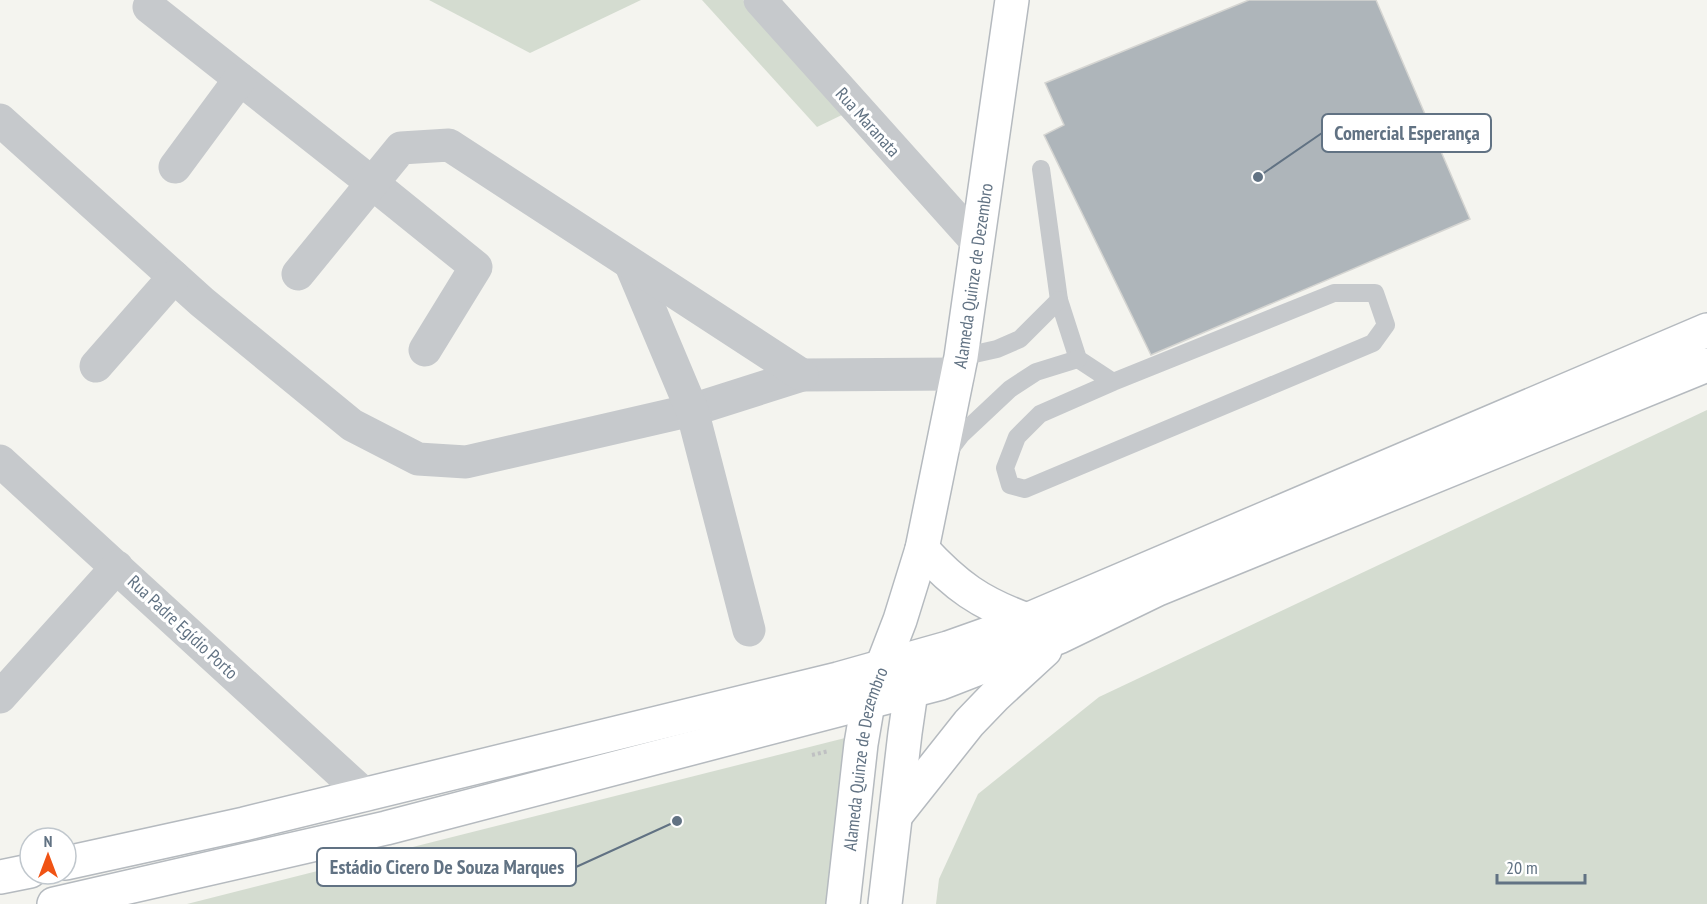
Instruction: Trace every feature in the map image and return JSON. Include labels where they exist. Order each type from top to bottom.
[{"type":"main road","name":"Alameda Quinze de Dezembro","points":[[843,904],[861,744],[868,703],[883,666],[922,549],[960,365],[1012,0]]},
{"type":"main road","points":[[78,860],[365,795],[769,696],[916,657],[1027,620],[1707,330]]},
{"type":"main road","points":[[54,904],[386,828],[941,683],[1059,638],[1158,589],[1707,365]]},
{"type":"main road","name":"Alameda Quinze de Dezembro","points":[[885,904],[916,657],[922,549]]},
{"type":"main road","points":[[922,549],[940,569],[977,599],[1027,620]]},
{"type":"main road","points":[[896,815],[969,723],[1059,638]]},
{"type":"main road","points":[[0,877],[18,873]]},
{"type":"street","name":"Rua Maranata","points":[[760,0],[977,242]]},
{"type":"street","points":[[149,7],[476,267],[425,350]]},
{"type":"street","points":[[174,167],[240,79]]},
{"type":"street","points":[[0,120],[202,302],[352,425],[418,459],[466,462],[692,410],[802,375],[960,365]]},
{"type":"street","points":[[298,274],[401,148],[449,146],[802,375]]},
{"type":"street","points":[[632,264],[692,410],[749,630]]},
{"type":"street","points":[[96,366],[174,277]]},
{"type":"street","name":"Rua Padre Egídio Porto","points":[[0,461],[365,795]]},
{"type":"street","points":[[0,697],[117,567]]},
{"type":"lane","points":[[1041,170],[1059,300],[1078,359],[1113,382]]},
{"type":"lane","points":[[1334,293],[1375,293],[1386,325],[1373,343],[1362,348],[1025,489],[1010,484],[1005,468],[1017,437],[1040,414],[1113,382],[1334,293]]},
{"type":"lane","points":[[960,365],[1020,339],[1059,300]]},
{"type":"lane","points":[[941,461],[961,435],[1010,389],[1036,372],[1078,359]]},
{"type":"shaded area","points":[[429,0],[641,0],[530,53]]},
{"type":"shaded area","points":[[702,0],[743,0],[846,113],[817,127]]},
{"type":"shaded area","points":[[1707,410],[1707,904],[936,904],[939,879],[978,794],[1099,697]]},
{"type":"shaded area","points":[[845,738],[830,904],[187,904]]},
{"type":"building","points":[[1249,0],[1376,0],[1470,219],[1151,355],[1044,135],[1064,125],[1045,83]]},
{"type":"place","name":"Comercial Esperança","points":[[1258,177]]},
{"type":"place","name":"Estádio Cicero De Souza Marques","points":[[677,821]]}]
